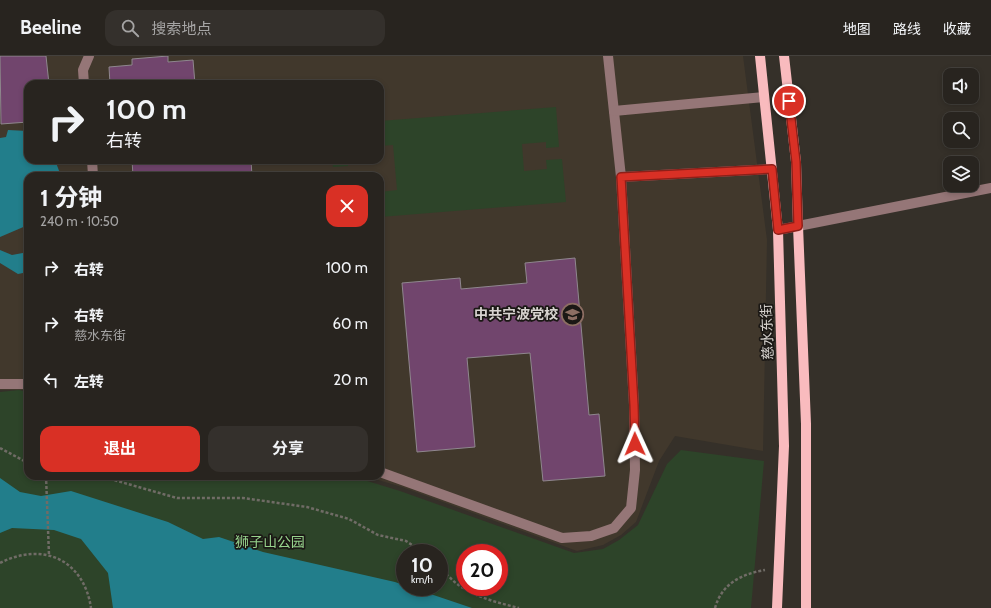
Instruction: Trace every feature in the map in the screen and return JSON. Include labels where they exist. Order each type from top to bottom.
[{"type":"main road","name":"慈水东街","points":[[760,56],[778,230],[784,446],[777,608]]},
{"type":"main road","points":[[784,56],[796,162],[806,424],[806,608]]},
{"type":"street","points":[[84,80],[83,70],[89,56]]},
{"type":"street","points":[[384,473],[562,538],[591,536],[614,528],[631,508],[635,470],[634,405],[621,177],[608,56]]},
{"type":"street","points":[[614,111],[764,97]]},
{"type":"street","points":[[621,177],[772,169]]},
{"type":"street","points":[[778,230],[991,188]]},
{"type":"street","points":[[0,384],[24,384]]},
{"type":"path","points":[[0,448],[24,461]]},
{"type":"path","points":[[46,480],[49,555]]},
{"type":"path","points":[[114,480],[177,498],[243,498],[307,507],[349,519],[378,535],[406,541],[410,544]]},
{"type":"path","points":[[0,563],[19,555],[49,555],[73,568],[82,579],[88,593],[91,608]]},
{"type":"path","points":[[715,608],[718,598],[725,588],[739,577],[748,573],[779,568]]},
{"type":"path","points":[[448,575],[459,585],[474,594],[519,608]]},
{"type":"shaded area","name":"中共宁波党校","points":[[0,56],[743,56],[767,240],[763,451],[675,436],[659,461],[636,522],[621,535],[603,545],[577,551],[402,487],[378,480],[384,480],[384,172],[24,172],[24,390],[0,390]]},
{"type":"green space","points":[[556,107],[559,147],[546,148],[546,142],[522,144],[524,171],[547,169],[546,160],[562,159],[566,202],[384,217],[384,192],[397,190],[393,145],[384,146],[384,121]]},
{"type":"green space","points":[[333,164],[348,164],[348,166],[333,167]]},
{"type":"green space","name":"狮子山公园","points":[[19,390],[24,391],[24,480],[364,480],[400,491],[574,553],[603,549],[619,540],[638,525],[667,464],[681,450],[764,461],[751,608],[0,608],[0,392]]},
{"type":"water","points":[[8,130],[24,131],[24,164],[56,164],[60,172],[24,172],[24,227],[0,237],[0,138],[6,137]]},
{"type":"water","points":[[0,250],[12,255],[24,253],[24,273],[18,274],[0,263]]},
{"type":"water","points":[[0,478],[20,492],[41,496],[71,491],[168,522],[203,539],[219,537],[263,552],[395,582],[396,596],[436,596],[472,608],[113,608],[108,573],[81,539],[54,530],[12,528],[0,533]]},
{"type":"building","points":[[0,56],[46,56],[49,80],[24,80],[24,122],[1,124]]},
{"type":"building","points":[[168,56],[168,62],[193,60],[195,80],[110,80],[109,67],[132,65],[132,59]]},
{"type":"building","points":[[132,164],[251,164],[252,172],[133,172]]},
{"type":"building","points":[[575,258],[589,415],[599,414],[605,476],[543,481],[530,353],[467,358],[475,447],[417,452],[402,283],[460,278],[461,289],[527,283],[525,263]]},
{"type":"place","name":"中共宁波党校","points":[[573,314]]},
{"type":"route","points":[[635,444],[621,177],[772,169],[778,230],[798,226],[796,162],[789,101]]}]
